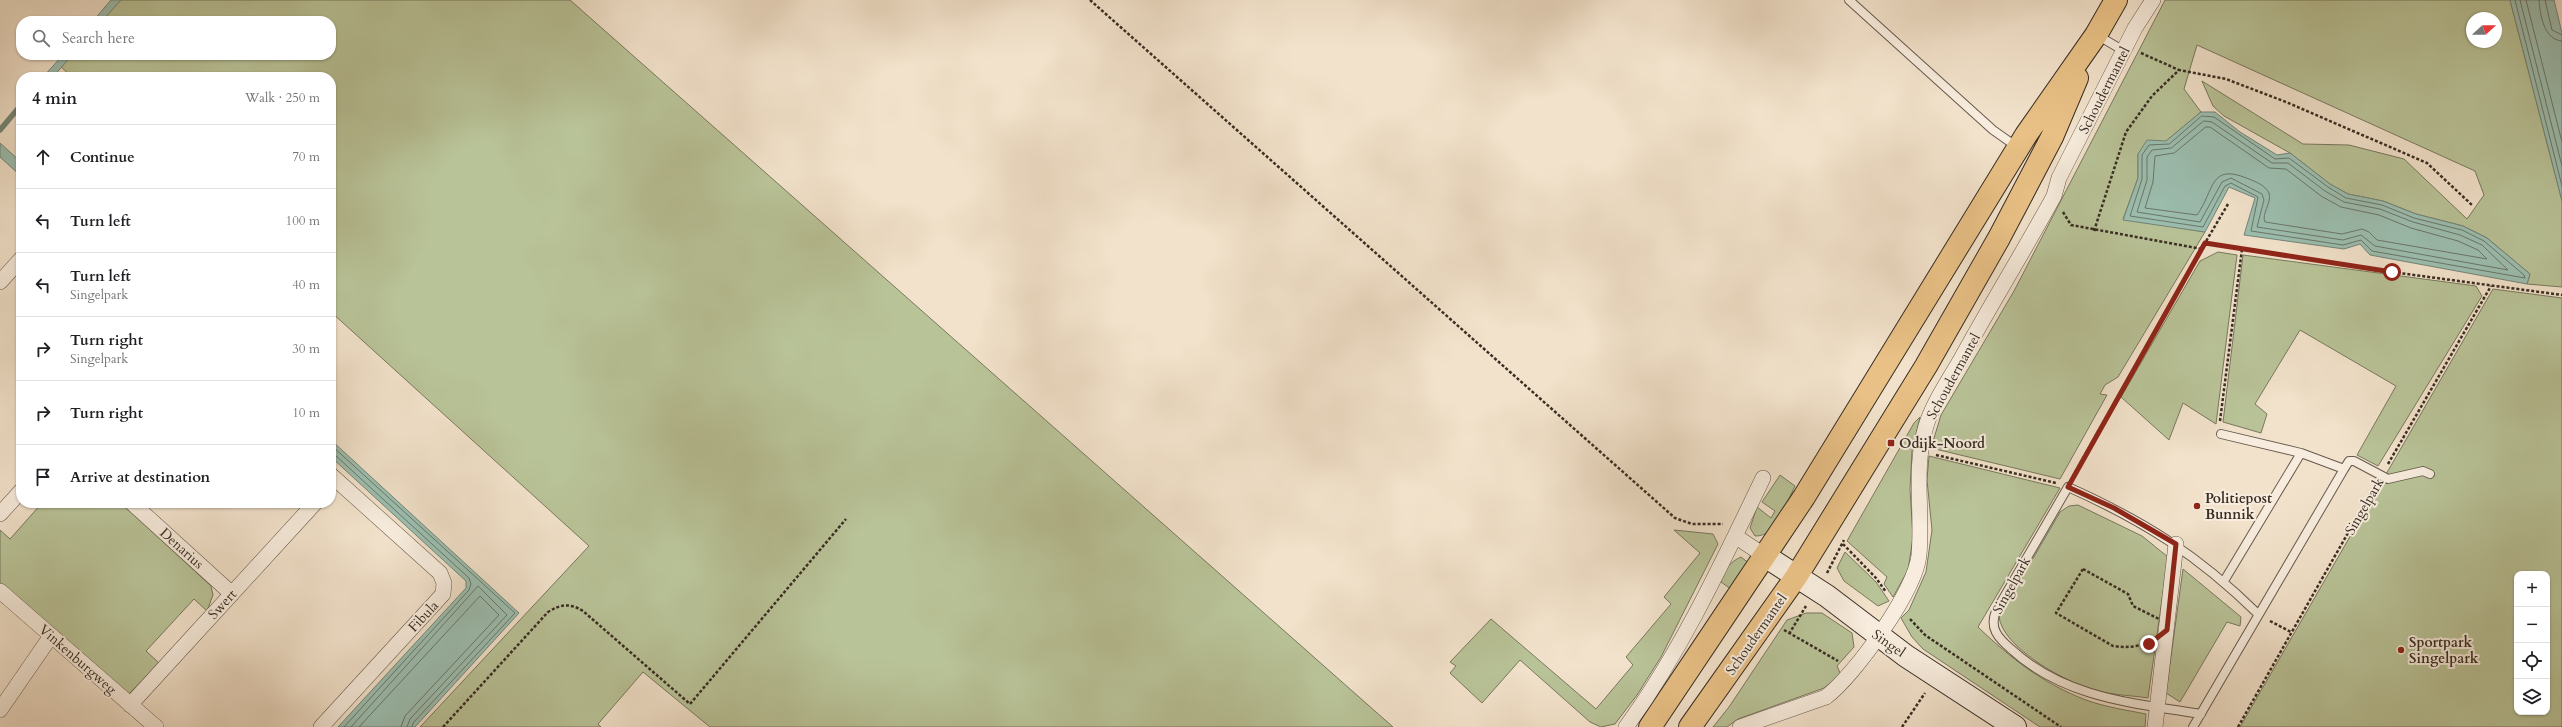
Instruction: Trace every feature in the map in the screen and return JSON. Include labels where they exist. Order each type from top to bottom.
[{"type":"main road","name":"Schoudermantel","points":[[1650,727],[1765,556],[2018,148],[2096,35],[2116,0]]},
{"type":"main road","name":"Schoudermantel","points":[[1690,727],[1796,577],[1926,366],[1999,238],[2052,138],[2096,35]]},
{"type":"street","name":"Schoudermantel","points":[[1740,727],[1826,697],[1838,688],[1878,636],[1912,583],[1919,557],[1921,532],[1918,478],[1920,451],[1926,425],[1934,407],[2054,196],[2059,178],[2125,48],[2153,0]]},
{"type":"street","points":[[0,282],[16,264]]},
{"type":"street","points":[[1626,727],[1678,648],[1763,478]]},
{"type":"street","name":"Fibula","points":[[320,727],[443,594],[444,583],[440,573],[336,483]]},
{"type":"street","points":[[0,514],[16,496]]},
{"type":"street","name":"Denarius","points":[[137,508],[232,594]]},
{"type":"street","name":"Swert","points":[[130,705],[309,508]]},
{"type":"street","points":[[1737,531],[1765,556]]},
{"type":"street","points":[[2155,727],[2176,544]]},
{"type":"street","name":"Singel","points":[[1765,556],[1827,596],[1878,636],[2015,727]]},
{"type":"street","name":"Vinkenburgweg","points":[[0,591],[156,727]]},
{"type":"street","points":[[0,710],[51,636]]},
{"type":"lane","points":[[1849,0],[1993,130],[2018,148]]},
{"type":"lane","points":[[2096,35],[2125,48]]},
{"type":"lane","points":[[2221,434],[2301,453],[2344,469]]},
{"type":"lane","points":[[2224,581],[2301,453]]},
{"type":"lane","points":[[2193,727],[2349,461],[2354,461],[2388,479],[2423,471],[2430,474]]},
{"type":"lane","points":[[2068,487],[2114,508],[2176,544],[2224,581],[2258,614]]},
{"type":"lane","name":"Singelpark","points":[[2068,487],[1996,611],[1993,627],[1997,635],[2018,656],[2055,680],[2076,690],[2110,699],[2201,714]]},
{"type":"path","points":[[1090,0],[1675,518],[1692,524],[1737,531]]},
{"type":"path","points":[[2125,48],[2178,70],[2226,79],[2286,102],[2428,163],[2472,205]]},
{"type":"path","points":[[2094,231],[2126,132],[2152,96],[2178,70]]},
{"type":"path","points":[[2054,196],[2071,226],[2202,249]]},
{"type":"path","points":[[1920,451],[2068,487],[2228,204]]},
{"type":"path","points":[[2205,243],[2491,286],[2562,295]]},
{"type":"path","points":[[2221,434],[2220,420],[2242,249]]},
{"type":"path","name":"Singelpark","points":[[2238,727],[2291,632],[2491,286]]},
{"type":"path","points":[[443,727],[548,612],[565,605],[574,605],[583,611],[690,704],[846,519]]},
{"type":"path","points":[[1843,544],[1876,578],[1897,605],[1926,635],[2061,727]]},
{"type":"path","points":[[2083,569],[2128,594],[2133,606],[2159,619],[2167,630],[2149,644],[2122,647],[2112,646],[2056,613],[2083,569]]},
{"type":"path","points":[[2258,614],[2291,632]]},
{"type":"path","points":[[1902,727],[1925,693]]},
{"type":"shaded area","points":[[113,0],[570,0],[1393,727],[710,727],[643,672],[598,724],[601,727],[420,727],[589,546],[336,317],[336,72],[67,72],[58,64],[62,60],[336,60],[336,16],[99,16]]},
{"type":"shaded area","points":[[2165,0],[2510,0],[2562,201],[2562,287],[2527,284],[2530,274],[2487,238],[2463,226],[2416,214],[2383,201],[2348,194],[2330,184],[2290,153],[2224,116],[2213,106],[2202,81],[2303,144],[2349,145],[2404,159],[2467,219],[2484,195],[2475,171],[2197,45],[2184,89],[2201,112],[2166,141],[2138,154],[2138,178],[2123,219],[2205,232],[2118,377],[2105,385],[2100,394],[2107,395],[2060,479],[1931,448],[1941,415],[2014,291]]},
{"type":"shaded area","points":[[2218,252],[2237,255],[2216,424],[2183,403],[2169,440],[2121,397],[2200,261]]},
{"type":"shaded area","points":[[2243,255],[2476,286],[2482,296],[2378,466],[2357,455],[2396,386],[2300,330],[2255,404],[2267,414],[2261,433],[2223,422]]},
{"type":"shaded area","points":[[2493,289],[2562,298],[2562,727],[2240,727]]},
{"type":"shaded area","points":[[1920,417],[1912,451],[1910,489],[1913,538],[1908,570],[1893,597],[1884,584],[1887,577],[1847,541],[1914,423]]},
{"type":"shaded area","points":[[1929,456],[2060,488],[1978,627],[2015,660],[2042,678],[2071,694],[2093,702],[2146,714],[2145,727],[2040,727],[1923,649],[1912,637],[1901,618],[1909,610],[1926,572],[1932,530],[1927,480]]},
{"type":"shaded area","points":[[1780,475],[1795,486],[1780,518],[1775,525],[1763,535],[1755,536],[1750,528],[1757,507],[1771,518],[1775,511],[1762,502]]},
{"type":"shaded area","points":[[2078,505],[2142,536],[2168,557],[2148,698],[2094,690],[2076,684],[2063,677],[2035,660],[2022,650],[2003,628],[1999,617],[2060,512],[2069,506]]},
{"type":"shaded area","points":[[38,508],[126,508],[211,586],[213,595],[207,611],[194,599],[146,651],[159,663],[128,695],[0,583],[0,530],[10,539]]},
{"type":"shaded area","points":[[1674,530],[1713,534],[1718,544],[1661,657],[1637,695],[1615,724],[1601,727],[1590,722],[1520,660],[1482,703],[1450,673],[1456,666],[1450,662],[1491,619],[1596,709],[1633,665],[1626,657],[1671,604],[1664,597],[1700,553]]},
{"type":"shaded area","points":[[1845,552],[1876,582],[1889,601],[1878,606],[1844,581],[1837,568]]},
{"type":"shaded area","points":[[1741,557],[1750,564],[1735,592],[1721,582],[1723,574],[1728,567]]},
{"type":"shaded area","points":[[2183,569],[2241,617],[2240,626],[2227,622],[2180,702],[2166,693]]},
{"type":"shaded area","points":[[1806,613],[1822,613],[1852,633],[1854,647],[1837,666],[1841,675],[1824,688],[1738,719],[1727,727],[1713,727],[1729,707],[1787,620]]},
{"type":"water","points":[[111,0],[121,0],[107,16],[97,16]]},
{"type":"water","points":[[2510,0],[2554,0],[2562,33],[2562,201]]},
{"type":"water","points":[[58,60],[68,60],[57,72],[48,72]]},
{"type":"water","points":[[2201,112],[2215,112],[2240,132],[2277,155],[2290,153],[2330,184],[2348,194],[2383,201],[2416,214],[2463,226],[2487,238],[2530,274],[2527,284],[2370,255],[2360,244],[2344,249],[2244,235],[2255,198],[2229,187],[2205,232],[2123,220],[2138,178],[2138,154],[2147,140],[2166,141]]},
{"type":"water","points":[[0,143],[16,157],[16,171],[0,157]]},
{"type":"water","points":[[336,445],[519,613],[415,727],[338,727],[466,588],[466,581],[336,462]]},
{"type":"waterway","points":[[0,130],[16,111]]},
{"type":"place","name":"Odijk-Noord","points":[[1891,443]]},
{"type":"place","name":"Politiepost Bunnik","points":[[2197,506]]},
{"type":"place","name":"Sportpark Singelpark","points":[[2401,650]]},
{"type":"route","points":[[2149,644],[2167,630],[2176,544],[2143,523],[2068,487],[2072,476],[2205,243],[2392,272]]}]
